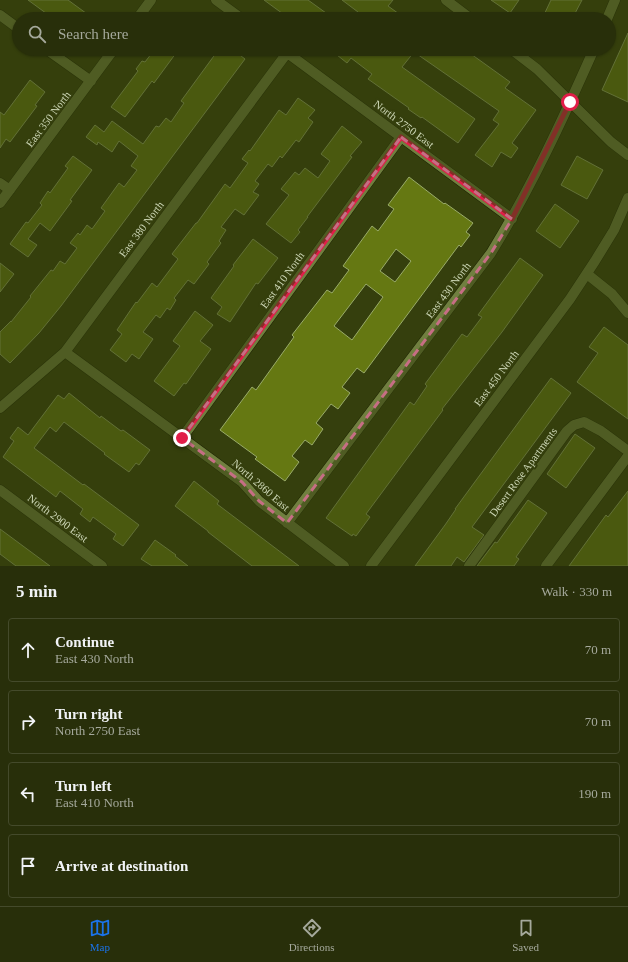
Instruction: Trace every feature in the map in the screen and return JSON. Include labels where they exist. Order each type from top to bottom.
[{"type":"street","points":[[142,12],[151,0]]},
{"type":"street","points":[[216,0],[232,12]]},
{"type":"street","points":[[446,0],[462,12]]},
{"type":"street","points":[[610,12],[615,0]]},
{"type":"street","points":[[0,15],[12,24]]},
{"type":"street","points":[[56,56],[91,81]]},
{"type":"street","name":"East 350 North","points":[[0,203],[109,56]]},
{"type":"street","name":"East 380 North","points":[[0,408],[65,352],[281,56]]},
{"type":"street","name":"North 2750 East","points":[[292,56],[512,219]]},
{"type":"street","points":[[520,56],[537,69],[611,142],[628,155]]},
{"type":"street","name":"East 430 North","points":[[287,523],[491,253],[512,219],[570,102],[591,56]]},
{"type":"street","name":"East 410 North","points":[[182,438],[401,137]]},
{"type":"street","points":[[0,183],[10,190]]},
{"type":"street","name":"East 450 North","points":[[371,566],[587,274],[614,230],[628,198]]},
{"type":"street","points":[[587,274],[612,294],[628,313]]},
{"type":"street","name":"North 2860 East","points":[[65,352],[242,482],[258,501],[344,566]]},
{"type":"street","name":"Desert Rose Apartments","points":[[469,566],[567,431],[584,422],[628,451]]},
{"type":"street","points":[[546,566],[628,456]]},
{"type":"street","name":"North 2900 East","points":[[0,490],[102,566]]},
{"type":"highlighted area","points":[[401,137],[512,219],[491,253],[287,523],[259,501],[242,482],[182,438]]},
{"type":"building","points":[[28,0],[68,0],[84,12],[44,12]]},
{"type":"building","points":[[264,0],[308,0],[325,12],[280,12]]},
{"type":"building","points":[[342,0],[393,0],[388,6],[396,12],[358,12]]},
{"type":"building","points":[[491,0],[519,0],[511,12]]},
{"type":"building","points":[[551,0],[582,0],[576,12],[545,12]]},
{"type":"building","points":[[628,33],[628,102],[602,90]]},
{"type":"building","points":[[150,56],[174,56],[154,83],[152,81],[125,117],[111,107],[138,71],[136,69],[142,61],[145,62]]},
{"type":"building","points":[[214,56],[241,56],[245,59],[61,306],[39,333],[10,363],[0,354],[0,332],[11,322],[51,270],[53,271],[60,261],[65,264],[77,248],[70,243],[78,233],[80,235],[87,225],[92,229],[105,211],[101,208],[119,183],[124,187],[137,170],[131,166],[138,156],[119,141],[112,152],[98,142],[97,145],[86,137],[95,125],[104,132],[112,121],[143,144],[156,126],[159,127],[166,118],[171,122],[184,103],[181,101]]},
{"type":"building","points":[[338,56],[411,56],[402,67],[475,119],[458,143],[422,117],[421,118],[408,109],[409,108],[368,79],[372,74],[351,58],[347,63]]},
{"type":"building","points":[[420,56],[474,56],[510,82],[505,88],[536,110],[512,143],[518,148],[511,158],[501,152],[492,167],[475,155],[499,124],[493,120],[499,111]]},
{"type":"building","points":[[30,80],[45,92],[35,105],[37,106],[10,142],[6,139],[0,148],[0,112],[4,115]]},
{"type":"building","points":[[298,98],[315,110],[308,118],[313,122],[299,142],[296,140],[282,158],[280,156],[272,167],[268,164],[255,181],[259,184],[253,192],[259,195],[244,215],[235,209],[221,227],[226,230],[219,241],[221,243],[207,262],[209,264],[194,284],[188,280],[174,298],[176,300],[170,310],[167,308],[160,318],[156,315],[143,332],[153,339],[139,359],[132,354],[126,362],[110,350],[122,334],[117,330],[136,302],[137,303],[152,283],[157,287],[178,259],[172,254],[197,223],[225,184],[230,188],[248,163],[242,159],[249,150],[250,151],[279,110],[286,115]]},
{"type":"building","points":[[342,126],[362,142],[350,156],[352,157],[307,217],[298,230],[300,232],[291,243],[266,224],[289,195],[281,189],[295,172],[299,175],[305,168],[318,178],[330,161],[321,154]]},
{"type":"building","points":[[73,156],[92,170],[50,231],[40,223],[28,239],[37,245],[28,257],[10,244],[26,222],[28,223],[42,205],[40,203],[48,191],[50,193],[68,168],[65,166]]},
{"type":"building","points":[[577,156],[603,170],[587,199],[561,185]]},
{"type":"building","points":[[409,177],[444,204],[445,203],[473,223],[466,232],[470,235],[461,247],[459,245],[364,373],[357,368],[342,387],[350,393],[338,409],[331,404],[316,423],[323,429],[312,445],[305,440],[292,456],[299,462],[285,481],[255,459],[257,457],[220,430],[252,387],[256,390],[294,337],[292,335],[327,290],[332,293],[349,270],[343,266],[372,226],[378,231],[394,209],[388,205]],"holes":[[[396,249],[411,261],[395,282],[380,271]],[[366,284],[383,297],[352,340],[334,326]]]},
{"type":"building","points":[[555,204],[579,221],[560,248],[536,231]]},
{"type":"building","points":[[253,239],[278,258],[258,284],[256,283],[230,322],[217,314],[222,307],[211,298],[234,266],[233,265]]},
{"type":"building","points":[[520,258],[543,275],[502,332],[442,409],[443,410],[366,514],[370,517],[356,536],[353,534],[352,536],[326,518],[410,402],[414,405],[427,386],[425,384],[462,334],[467,337],[482,317],[478,315]]},
{"type":"building","points":[[0,263],[14,274],[0,292]]},
{"type":"building","points":[[195,311],[213,325],[200,341],[211,349],[186,384],[184,383],[174,396],[154,381],[180,346],[173,341]]},
{"type":"building","points":[[604,327],[628,345],[628,419],[577,382],[598,353],[589,347]]},
{"type":"building","points":[[551,378],[571,393],[472,527],[484,535],[464,562],[457,557],[451,566],[415,566],[455,509]]},
{"type":"building","points":[[69,393],[100,418],[101,416],[121,431],[123,430],[150,450],[139,465],[136,463],[129,472],[64,422],[56,432],[50,427],[34,448],[139,525],[123,546],[113,539],[116,534],[93,517],[90,522],[80,514],[83,509],[60,491],[56,497],[3,457],[14,441],[10,438],[18,427],[28,435],[58,395],[64,399]]},
{"type":"building","points":[[575,434],[595,448],[566,488],[547,474]]},
{"type":"building","points":[[194,481],[219,501],[217,504],[299,566],[252,566],[175,506]]},
{"type":"building","points":[[628,491],[628,566],[569,566],[606,515],[608,517]]},
{"type":"building","points":[[528,500],[547,513],[516,557],[519,559],[514,566],[477,566],[495,542],[497,543]]},
{"type":"building","points":[[0,529],[50,566],[16,566],[0,554]]},
{"type":"building","points":[[155,540],[176,555],[175,556],[188,566],[152,566],[141,559]]},
{"type":"route","points":[[182,438],[401,137],[512,219],[570,102]]}]
